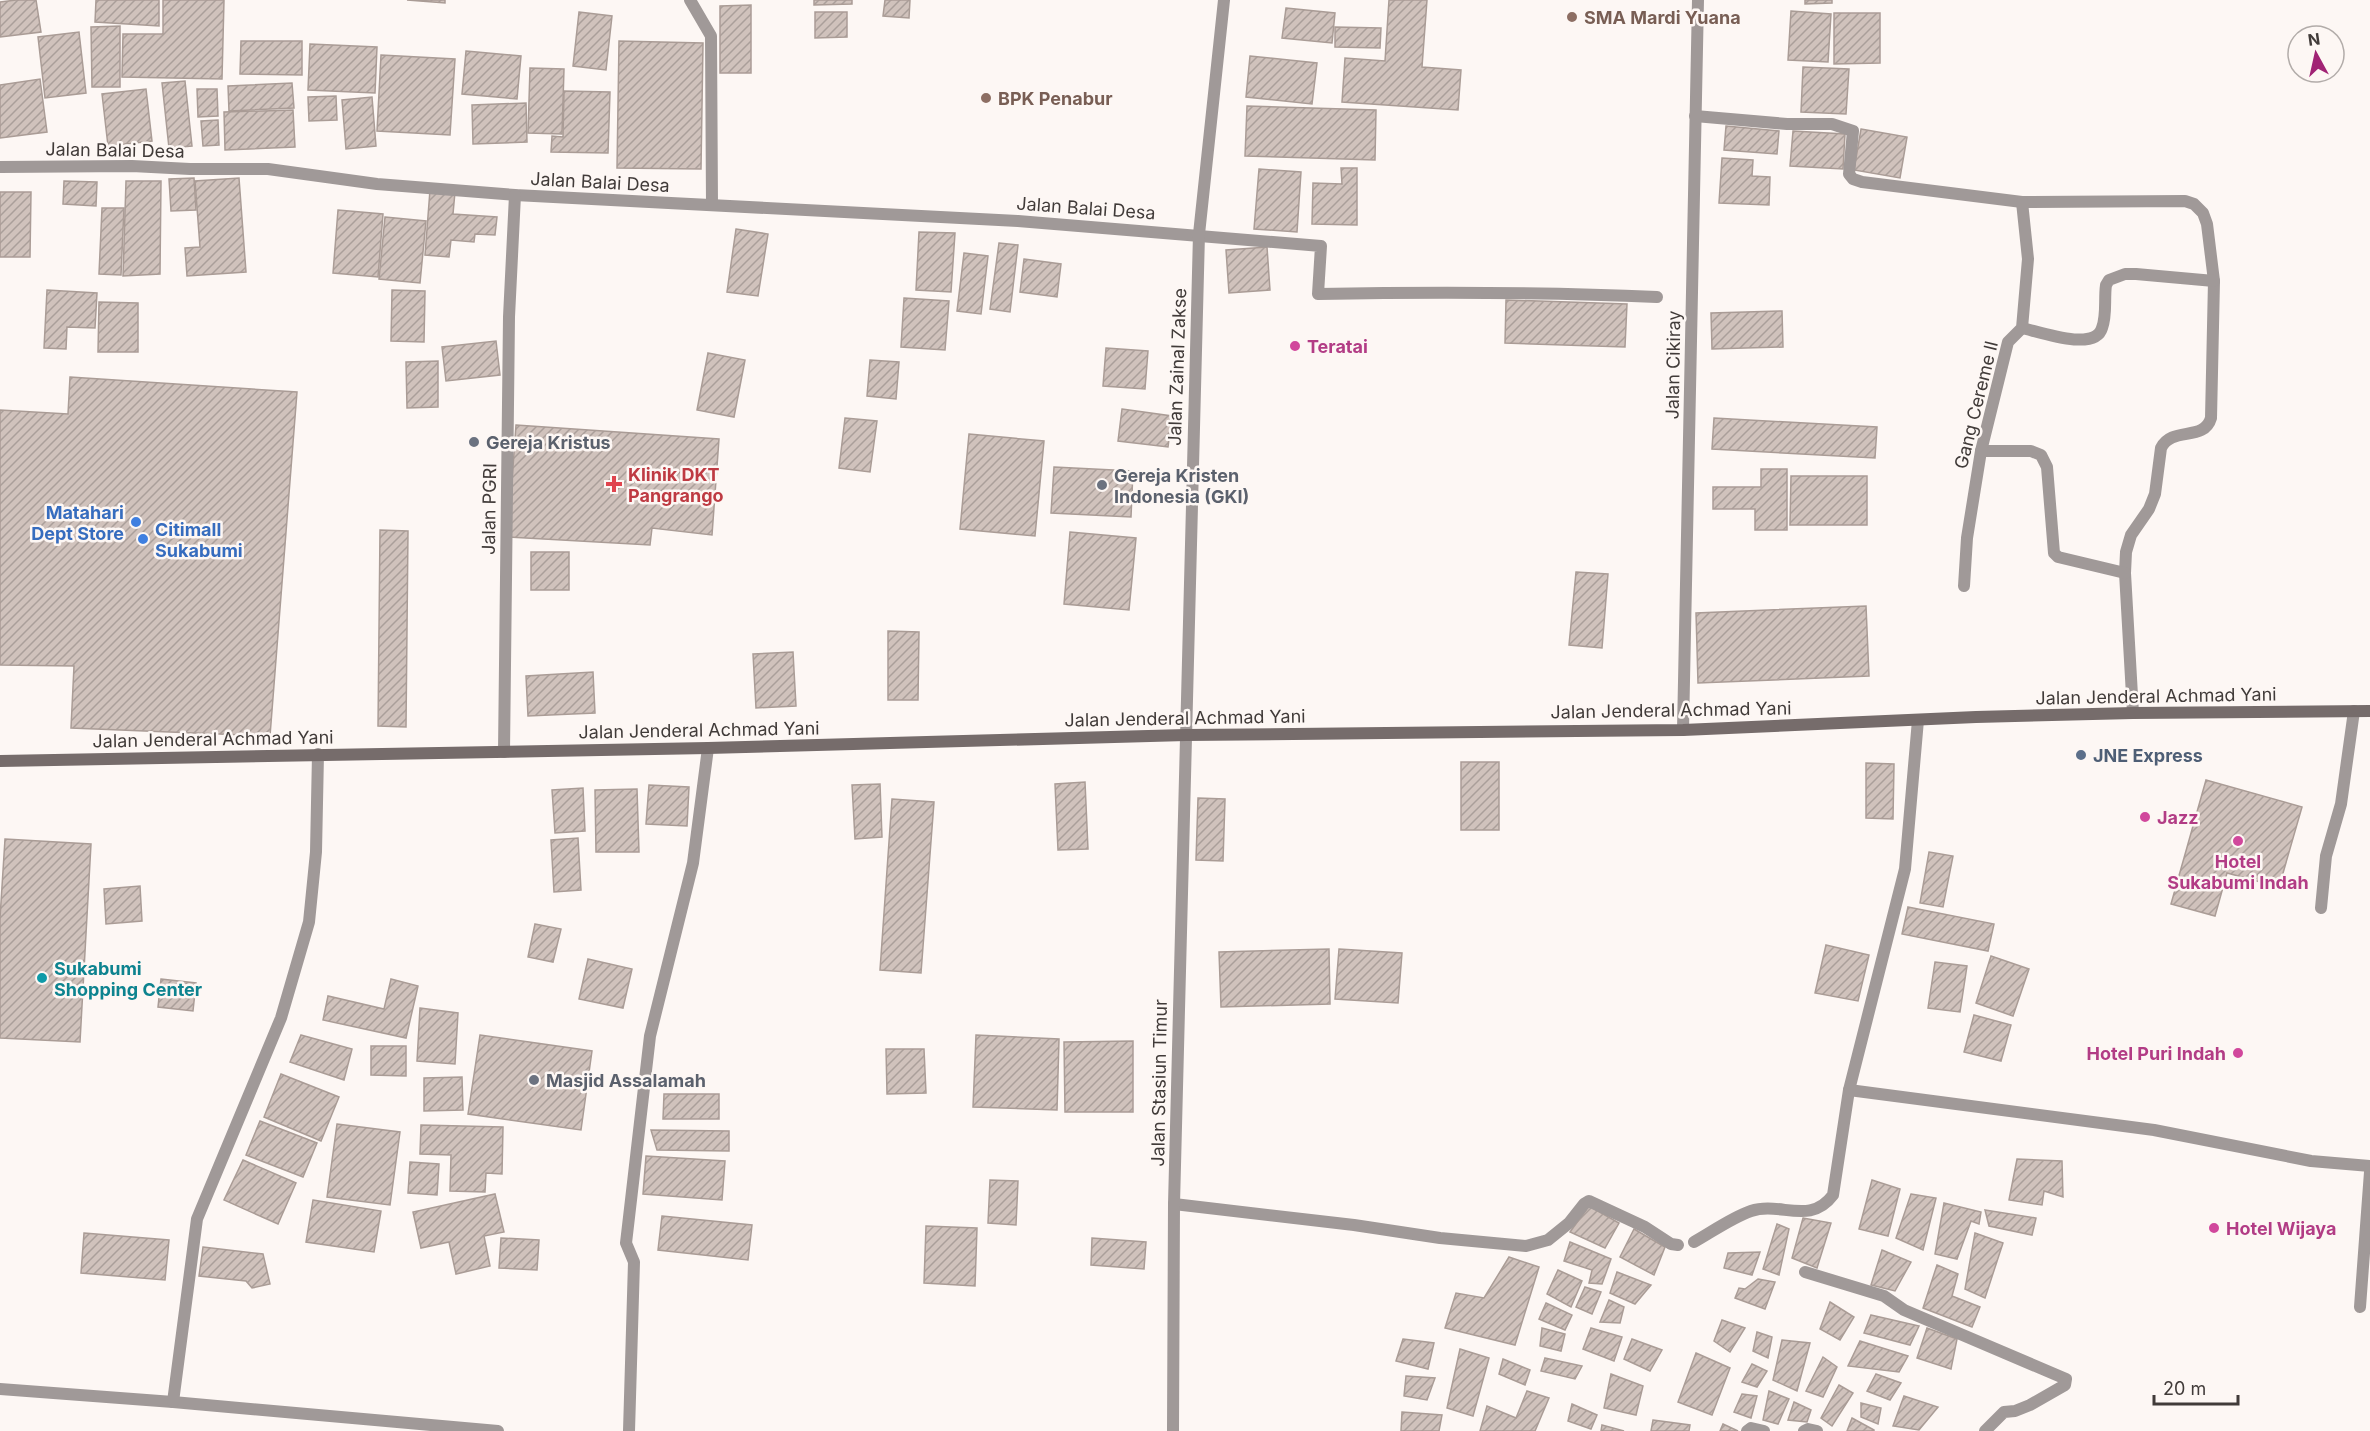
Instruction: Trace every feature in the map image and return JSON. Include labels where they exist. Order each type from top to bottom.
[{"type":"main road","name":"Jalan Jenderal Achmad Yani","points":[[0,761],[708,748],[1186,735],[1683,730],[2133,713],[2370,711]]},
{"type":"street","points":[[690,0],[711,36],[712,206]]},
{"type":"street","name":"Jalan Zainal Zakse","points":[[1186,735],[1199,234],[1224,0]]},
{"type":"street","name":"Jalan Cikiray","points":[[1683,730],[1698,0]]},
{"type":"street","points":[[1695,116],[1787,124],[1832,124],[1853,130],[1849,174],[1853,179],[1863,182],[2022,202],[2185,201],[2194,204],[2203,213],[2207,224],[2214,281],[2211,418],[2209,425],[2195,433],[2172,437],[2164,443],[2160,455],[2155,494],[2149,509],[2128,542],[2125,573],[2133,713]]},
{"type":"street","name":"Jalan Balai Desa","points":[[0,167],[132,166],[268,169],[376,184],[515,195],[1018,221],[1199,234],[1321,246],[1318,294],[1451,292],[1657,297]]},
{"type":"street","name":"Jalan PGRI","points":[[504,752],[509,317],[515,195]]},
{"type":"street","name":"Gang Cereme ll","points":[[1964,586],[1967,538],[1981,452],[2008,342],[2022,328],[2028,259],[2022,202]]},
{"type":"street","points":[[2022,328],[2088,341],[2099,335],[2102,329],[2106,285],[2115,277],[2136,274],[2214,281]]},
{"type":"street","points":[[1981,452],[2031,451],[2041,455],[2047,468],[2054,553],[2058,557],[2125,573]]},
{"type":"street","points":[[2321,908],[2326,856],[2341,804],[2354,711]]},
{"type":"street","points":[[1694,1242],[1752,1211],[1815,1210],[1827,1204],[1833,1195],[1849,1090],[1905,869],[1918,720]]},
{"type":"street","name":"Jalan Stasiun Timur","points":[[1173,1431],[1174,1204],[1186,735]]},
{"type":"street","points":[[629,1431],[634,1262],[626,1243],[650,1036],[693,863],[708,748]]},
{"type":"street","points":[[172,1402],[197,1218],[210,1184],[236,1131],[281,1018],[309,922],[316,852],[318,754]]},
{"type":"street","points":[[1849,1090],[2154,1130],[2311,1161],[2370,1166]]},
{"type":"street","points":[[2360,1306],[2370,1172]]},
{"type":"street","points":[[1174,1204],[1354,1225],[1440,1238],[1526,1246],[1548,1240],[1569,1223],[1584,1204],[1589,1202],[1646,1227],[1671,1244],[1678,1245]]},
{"type":"street","points":[[1805,1272],[1884,1296],[1904,1310],[2066,1379],[2065,1385],[2030,1405],[2015,1411],[2004,1412],[1985,1431]]},
{"type":"street","points":[[0,1389],[498,1431]]},
{"type":"street","points":[[1747,1431],[1751,1428],[1764,1431]]},
{"type":"street","points":[[1804,1431],[1808,1429],[1817,1431]]},
{"type":"building","points":[[36,0],[41,32],[0,37],[0,2]]},
{"type":"building","points":[[96,0],[159,0],[159,26],[95,22]]},
{"type":"building","points":[[163,0],[224,0],[222,79],[122,77],[123,34],[163,34]]},
{"type":"building","points":[[407,0],[445,0],[445,3]]},
{"type":"building","points":[[814,0],[852,0],[852,4],[814,5]]},
{"type":"building","points":[[885,0],[910,0],[909,18],[883,16]]},
{"type":"building","points":[[1389,0],[1427,0],[1422,67],[1461,70],[1458,110],[1342,102],[1345,58],[1385,61]]},
{"type":"building","points":[[1805,0],[1832,0],[1832,3],[1805,4]]},
{"type":"building","points":[[751,5],[751,73],[720,73],[720,6]]},
{"type":"building","points":[[1286,8],[1335,13],[1332,43],[1282,38]]},
{"type":"building","points":[[1791,11],[1831,14],[1828,62],[1788,60]]},
{"type":"building","points":[[579,12],[612,16],[606,70],[573,66]]},
{"type":"building","points":[[815,12],[847,12],[847,37],[815,38]]},
{"type":"building","points":[[1834,13],[1880,13],[1880,63],[1834,64]]},
{"type":"building","points":[[120,26],[120,87],[92,87],[91,27]]},
{"type":"building","points":[[1335,27],[1381,28],[1380,48],[1335,47]]},
{"type":"building","points":[[79,32],[86,93],[45,98],[38,37]]},
{"type":"building","points":[[241,41],[302,41],[302,75],[240,74]]},
{"type":"building","points":[[619,41],[703,43],[701,169],[617,168]]},
{"type":"building","points":[[310,44],[377,47],[375,93],[308,90]]},
{"type":"building","points":[[466,51],[521,56],[517,99],[462,94]]},
{"type":"building","points":[[381,55],[455,59],[450,135],[377,131]]},
{"type":"building","points":[[1250,56],[1317,63],[1312,104],[1246,97]]},
{"type":"building","points":[[1803,67],[1849,69],[1846,114],[1801,112]]},
{"type":"building","points":[[530,68],[564,69],[562,134],[528,133]]},
{"type":"building","points":[[40,79],[47,132],[0,138],[0,85]]},
{"type":"building","points":[[185,81],[192,146],[169,148],[162,83]]},
{"type":"building","points":[[292,83],[294,108],[229,111],[228,86]]},
{"type":"building","points":[[146,89],[152,141],[108,146],[102,94]]},
{"type":"building","points":[[197,89],[217,89],[218,116],[198,117]]},
{"type":"building","points":[[564,91],[610,92],[608,153],[551,152],[552,136],[563,137]]},
{"type":"building","points":[[336,96],[337,120],[309,121],[308,97]]},
{"type":"building","points":[[372,97],[376,146],[346,149],[342,100]]},
{"type":"building","points":[[526,103],[527,142],[473,144],[472,105]]},
{"type":"building","points":[[1247,106],[1376,110],[1375,160],[1245,156]]},
{"type":"building","points":[[293,110],[295,147],[225,150],[224,112]]},
{"type":"building","points":[[218,120],[219,145],[203,146],[201,121]]},
{"type":"building","points":[[1726,126],[1779,131],[1777,154],[1724,150]]},
{"type":"building","points":[[1861,129],[1907,137],[1900,178],[1854,170]]},
{"type":"building","points":[[1793,131],[1845,134],[1843,169],[1790,166]]},
{"type":"building","points":[[1722,158],[1753,160],[1752,176],[1770,177],[1769,205],[1719,203]]},
{"type":"building","points":[[1341,168],[1357,168],[1357,225],[1312,224],[1313,183],[1342,184]]},
{"type":"building","points":[[1259,169],[1301,172],[1297,232],[1254,229]]},
{"type":"building","points":[[194,178],[196,210],[171,211],[169,179]]},
{"type":"building","points":[[239,178],[246,272],[187,276],[185,248],[200,247],[195,181]]},
{"type":"building","points":[[64,181],[97,182],[96,206],[63,204]]},
{"type":"building","points":[[126,181],[161,181],[160,274],[123,276]]},
{"type":"building","points":[[430,190],[455,192],[453,214],[497,217],[495,235],[475,234],[474,242],[451,240],[449,257],[425,255]]},
{"type":"building","points":[[0,192],[31,192],[30,257],[0,257]]},
{"type":"building","points":[[102,208],[124,208],[121,275],[99,274]]},
{"type":"building","points":[[338,210],[383,214],[378,277],[333,273]]},
{"type":"building","points":[[385,217],[426,221],[420,283],[379,279]]},
{"type":"building","points":[[736,229],[768,234],[758,296],[727,292]]},
{"type":"building","points":[[919,232],[955,233],[951,292],[916,290]]},
{"type":"building","points":[[999,243],[1018,245],[1010,312],[990,309]]},
{"type":"building","points":[[1267,247],[1270,290],[1229,293],[1226,250]]},
{"type":"building","points":[[964,253],[988,256],[981,314],[957,311]]},
{"type":"building","points":[[1024,259],[1061,264],[1057,297],[1020,292]]},
{"type":"building","points":[[47,290],[97,293],[95,328],[67,327],[66,349],[44,348]]},
{"type":"building","points":[[392,290],[425,291],[424,342],[391,341]]},
{"type":"building","points":[[904,298],[949,301],[945,350],[901,347]]},
{"type":"building","points":[[1506,300],[1627,304],[1625,347],[1505,343]]},
{"type":"building","points":[[99,302],[138,303],[138,352],[98,352]]},
{"type":"building","points":[[1782,311],[1783,347],[1712,349],[1711,313]]},
{"type":"building","points":[[496,341],[500,375],[446,381],[442,347]]},
{"type":"building","points":[[1106,348],[1148,351],[1145,389],[1103,386]]},
{"type":"building","points":[[708,353],[745,360],[734,417],[697,410]]},
{"type":"building","points":[[870,360],[899,362],[896,399],[867,396]]},
{"type":"building","points":[[438,361],[438,407],[407,408],[406,362]]},
{"type":"building","name":"Citimall Sukabumi","points":[[70,377],[297,392],[270,736],[71,728],[74,666],[0,665],[0,410],[68,414]]},
{"type":"building","points":[[1122,409],[1172,416],[1168,447],[1118,441]]},
{"type":"building","points":[[845,418],[877,421],[870,472],[839,468]]},
{"type":"building","points":[[1714,418],[1877,427],[1875,458],[1712,449]]},
{"type":"building","name":"Klinik DKT Pangrango","points":[[516,425],[719,439],[712,535],[652,528],[650,545],[508,537]]},
{"type":"building","points":[[969,434],[1044,441],[1035,536],[960,529]]},
{"type":"building","points":[[1054,467],[1133,471],[1131,517],[1051,513]]},
{"type":"building","points":[[1761,469],[1787,469],[1787,530],[1755,530],[1755,509],[1713,509],[1713,487],[1761,487]]},
{"type":"building","points":[[1791,476],[1867,476],[1867,525],[1790,525]]},
{"type":"building","points":[[380,530],[408,531],[406,727],[378,726]]},
{"type":"building","points":[[1070,532],[1136,538],[1129,610],[1064,604]]},
{"type":"building","points":[[531,552],[569,552],[569,590],[531,590]]},
{"type":"building","points":[[1576,572],[1608,574],[1602,648],[1569,645]]},
{"type":"building","points":[[1866,606],[1869,676],[1698,683],[1696,613]]},
{"type":"building","points":[[888,631],[919,632],[918,700],[888,700]]},
{"type":"building","points":[[793,652],[796,706],[756,708],[753,654]]},
{"type":"building","points":[[593,672],[595,713],[528,716],[526,676]]},
{"type":"building","points":[[1461,762],[1499,762],[1499,830],[1461,830]]},
{"type":"building","points":[[1866,763],[1894,764],[1893,819],[1866,818]]},
{"type":"building","points":[[2206,780],[2302,807],[2279,887],[2227,873],[2215,916],[2171,904]]},
{"type":"building","points":[[1085,782],[1088,849],[1058,850],[1055,784]]},
{"type":"building","points":[[880,784],[882,837],[855,839],[852,785]]},
{"type":"building","points":[[649,785],[689,787],[687,826],[646,824]]},
{"type":"building","points":[[583,788],[585,831],[555,833],[552,790]]},
{"type":"building","points":[[637,789],[639,852],[596,852],[595,790]]},
{"type":"building","points":[[1198,798],[1225,799],[1223,861],[1196,860]]},
{"type":"building","points":[[892,799],[934,802],[921,973],[880,970]]},
{"type":"building","points":[[578,838],[581,890],[554,892],[551,840]]},
{"type":"building","name":"Sukabumi Shopping Center","points":[[5,839],[91,844],[80,1042],[0,1038],[0,918]]},
{"type":"building","points":[[1929,852],[1953,856],[1943,907],[1920,903]]},
{"type":"building","points":[[140,886],[142,921],[106,924],[104,889]]},
{"type":"building","points":[[1908,907],[1994,924],[1988,951],[1902,934]]},
{"type":"building","points":[[535,924],[561,929],[553,962],[528,957]]},
{"type":"building","points":[[1826,945],[1869,955],[1858,1001],[1815,993]]},
{"type":"building","points":[[1329,949],[1330,1004],[1221,1007],[1219,952]]},
{"type":"building","points":[[1339,949],[1402,953],[1398,1003],[1335,999]]},
{"type":"building","points":[[1991,956],[2029,969],[2013,1016],[1976,1003]]},
{"type":"building","points":[[588,959],[632,969],[623,1008],[579,999]]},
{"type":"building","points":[[1935,962],[1967,966],[1960,1012],[1928,1008]]},
{"type":"building","points":[[161,979],[196,983],[193,1011],[158,1007]]},
{"type":"building","points":[[391,979],[418,986],[406,1038],[323,1020],[328,996],[384,1009]]},
{"type":"building","points":[[420,1008],[458,1013],[455,1064],[417,1061]]},
{"type":"building","points":[[1974,1015],[2011,1025],[2001,1061],[1964,1052]]},
{"type":"building","points":[[301,1035],[352,1049],[344,1080],[290,1062]]},
{"type":"building","points":[[480,1035],[592,1051],[581,1130],[468,1114]]},
{"type":"building","points":[[976,1035],[1059,1039],[1057,1110],[973,1107]]},
{"type":"building","points":[[1133,1041],[1133,1112],[1065,1112],[1064,1042]]},
{"type":"building","points":[[371,1046],[406,1046],[406,1076],[371,1075]]},
{"type":"building","points":[[886,1049],[924,1049],[926,1093],[887,1094]]},
{"type":"building","points":[[281,1074],[339,1097],[321,1141],[264,1117]]},
{"type":"building","points":[[462,1077],[463,1110],[424,1111],[424,1078]]},
{"type":"building","points":[[664,1094],[719,1094],[719,1119],[663,1119]]},
{"type":"building","points":[[260,1121],[317,1143],[303,1177],[246,1155]]},
{"type":"building","points":[[337,1124],[400,1132],[390,1205],[327,1197]]},
{"type":"building","points":[[421,1125],[503,1127],[502,1174],[486,1173],[485,1192],[450,1191],[451,1155],[420,1154]]},
{"type":"building","points":[[651,1130],[729,1131],[729,1151],[657,1150]]},
{"type":"building","points":[[646,1156],[725,1161],[722,1200],[643,1194]]},
{"type":"building","points":[[2017,1159],[2062,1161],[2063,1197],[2044,1191],[2042,1205],[2009,1200]]},
{"type":"building","points":[[243,1160],[296,1183],[278,1224],[224,1200]]},
{"type":"building","points":[[410,1162],[439,1164],[437,1195],[408,1193]]},
{"type":"building","points":[[990,1180],[1018,1181],[1016,1225],[988,1223]]},
{"type":"building","points":[[1872,1180],[1900,1189],[1888,1236],[1859,1229]]},
{"type":"building","points":[[495,1194],[504,1232],[484,1236],[490,1266],[456,1274],[449,1242],[421,1248],[413,1212]]},
{"type":"building","points":[[1911,1194],[1936,1198],[1923,1250],[1896,1238]]},
{"type":"building","points":[[313,1200],[381,1211],[374,1252],[306,1242]]},
{"type":"building","points":[[1944,1203],[1981,1212],[1979,1224],[1971,1221],[1957,1259],[1935,1254]]},
{"type":"building","points":[[1589,1206],[1619,1223],[1605,1248],[1570,1232]]},
{"type":"building","points":[[1985,1210],[2036,1218],[2032,1235],[1989,1226]]},
{"type":"building","points":[[662,1216],[752,1225],[748,1260],[658,1250]]},
{"type":"building","points":[[1803,1218],[1831,1223],[1817,1268],[1792,1258]]},
{"type":"building","points":[[1777,1224],[1789,1229],[1779,1275],[1763,1269]]},
{"type":"building","points":[[926,1226],[977,1228],[975,1286],[924,1283]]},
{"type":"building","points":[[1634,1229],[1665,1247],[1654,1275],[1620,1257]]},
{"type":"building","points":[[84,1233],[169,1240],[165,1280],[81,1273]]},
{"type":"building","points":[[1975,1233],[2003,1243],[1985,1298],[1965,1289]]},
{"type":"building","points":[[501,1238],[539,1240],[537,1270],[499,1268]]},
{"type":"building","points":[[1092,1238],[1146,1242],[1144,1269],[1091,1265]]},
{"type":"building","points":[[1570,1242],[1611,1259],[1602,1284],[1589,1283],[1592,1270],[1564,1261]]},
{"type":"building","points":[[203,1247],[263,1254],[270,1284],[252,1288],[246,1281],[199,1276]]},
{"type":"building","points":[[1882,1250],[1911,1262],[1895,1291],[1871,1285]]},
{"type":"building","points":[[1760,1252],[1752,1275],[1724,1268],[1728,1253]]},
{"type":"building","points":[[1509,1257],[1539,1267],[1515,1345],[1445,1328],[1456,1293],[1484,1298]]},
{"type":"building","points":[[1937,1265],[1958,1274],[1952,1296],[1980,1307],[1972,1327],[1923,1308]]},
{"type":"building","points":[[1558,1270],[1582,1281],[1571,1307],[1547,1294]]},
{"type":"building","points":[[1617,1272],[1651,1285],[1635,1304],[1610,1293]]},
{"type":"building","points":[[1758,1279],[1775,1282],[1765,1309],[1735,1298],[1739,1288],[1745,1289]]},
{"type":"building","points":[[1585,1287],[1601,1292],[1592,1314],[1576,1307]]},
{"type":"building","points":[[1609,1300],[1624,1307],[1620,1323],[1600,1322]]},
{"type":"building","points":[[1830,1302],[1854,1317],[1840,1340],[1820,1329]]},
{"type":"building","points":[[1546,1303],[1572,1315],[1565,1330],[1539,1319]]},
{"type":"building","points":[[1871,1315],[1919,1326],[1910,1345],[1864,1333]]},
{"type":"building","points":[[1722,1320],[1745,1328],[1730,1352],[1714,1341]]},
{"type":"building","points":[[1542,1328],[1565,1334],[1561,1351],[1540,1346]]},
{"type":"building","points":[[1591,1328],[1622,1337],[1614,1361],[1583,1349]]},
{"type":"building","points":[[1927,1328],[1957,1339],[1951,1369],[1917,1358]]},
{"type":"building","points":[[1757,1332],[1772,1337],[1768,1358],[1753,1351]]},
{"type":"building","points":[[1403,1339],[1434,1343],[1428,1369],[1396,1361]]},
{"type":"building","points":[[1632,1339],[1662,1350],[1650,1371],[1624,1359]]},
{"type":"building","points":[[1782,1340],[1810,1343],[1797,1391],[1773,1380]]},
{"type":"building","points":[[1860,1341],[1908,1356],[1899,1372],[1848,1366]]},
{"type":"building","points":[[1460,1349],[1489,1358],[1473,1416],[1447,1408]]},
{"type":"building","points":[[1696,1353],[1730,1368],[1712,1415],[1678,1402]]},
{"type":"building","points":[[1823,1357],[1837,1367],[1823,1397],[1806,1391]]},
{"type":"building","points":[[1545,1358],[1582,1366],[1575,1379],[1541,1371]]},
{"type":"building","points":[[1503,1359],[1530,1370],[1525,1385],[1499,1374]]},
{"type":"building","points":[[1752,1364],[1767,1371],[1757,1387],[1742,1382]]},
{"type":"building","points":[[1611,1374],[1643,1386],[1636,1415],[1604,1408]]},
{"type":"building","points":[[1876,1374],[1901,1383],[1890,1400],[1867,1391]]},
{"type":"building","points":[[1406,1376],[1435,1378],[1427,1400],[1404,1396]]},
{"type":"building","points":[[1839,1385],[1853,1393],[1832,1426],[1821,1418]]},
{"type":"building","points":[[1527,1391],[1549,1398],[1535,1431],[1480,1431],[1487,1406],[1516,1418]]},
{"type":"building","points":[[1769,1391],[1789,1399],[1778,1424],[1763,1420]]},
{"type":"building","points":[[1742,1394],[1757,1396],[1751,1418],[1734,1412]]},
{"type":"building","points":[[1904,1396],[1938,1407],[1919,1430],[1893,1426]]},
{"type":"building","points":[[1794,1402],[1811,1410],[1807,1422],[1788,1420]]},
{"type":"building","points":[[1861,1403],[1881,1408],[1878,1424],[1861,1417]]},
{"type":"building","points":[[1572,1404],[1597,1415],[1591,1429],[1568,1421]]},
{"type":"building","points":[[1402,1412],[1442,1415],[1439,1431],[1401,1431]]},
{"type":"building","points":[[1852,1418],[1874,1430],[1874,1431],[1847,1431]]},
{"type":"building","points":[[1653,1420],[1690,1425],[1689,1431],[1651,1431]]},
{"type":"building","points":[[1723,1424],[1738,1431],[1720,1431]]},
{"type":"building","points":[[1602,1425],[1624,1431],[1601,1431]]},
{"type":"place","name":"SMA Mardi Yuana","points":[[1572,17]]},
{"type":"place","name":"BPK Penabur","points":[[986,98]]},
{"type":"place","name":"Teratai","points":[[1295,346]]},
{"type":"place","name":"Gereja Kristus","points":[[474,442]]},
{"type":"place","name":"Klinik DKT Pangrango","points":[[614,484]]},
{"type":"place","name":"Gereja Kristen Indonesia (GKI)","points":[[1102,485]]},
{"type":"place","name":"Matahari Dept Store","points":[[136,522]]},
{"type":"place","name":"Citimall Sukabumi","points":[[143,539]]},
{"type":"place","name":"JNE Express","points":[[2081,755]]},
{"type":"place","name":"Jazz","points":[[2145,817]]},
{"type":"place","name":"Hotel Sukabumi Indah","points":[[2238,841]]},
{"type":"place","name":"Sukabumi Shopping Center","points":[[42,978]]},
{"type":"place","name":"Hotel Puri Indah","points":[[2238,1053]]},
{"type":"place","name":"Masjid Assalamah","points":[[534,1080]]},
{"type":"place","name":"Hotel Wijaya","points":[[2214,1228]]}]
